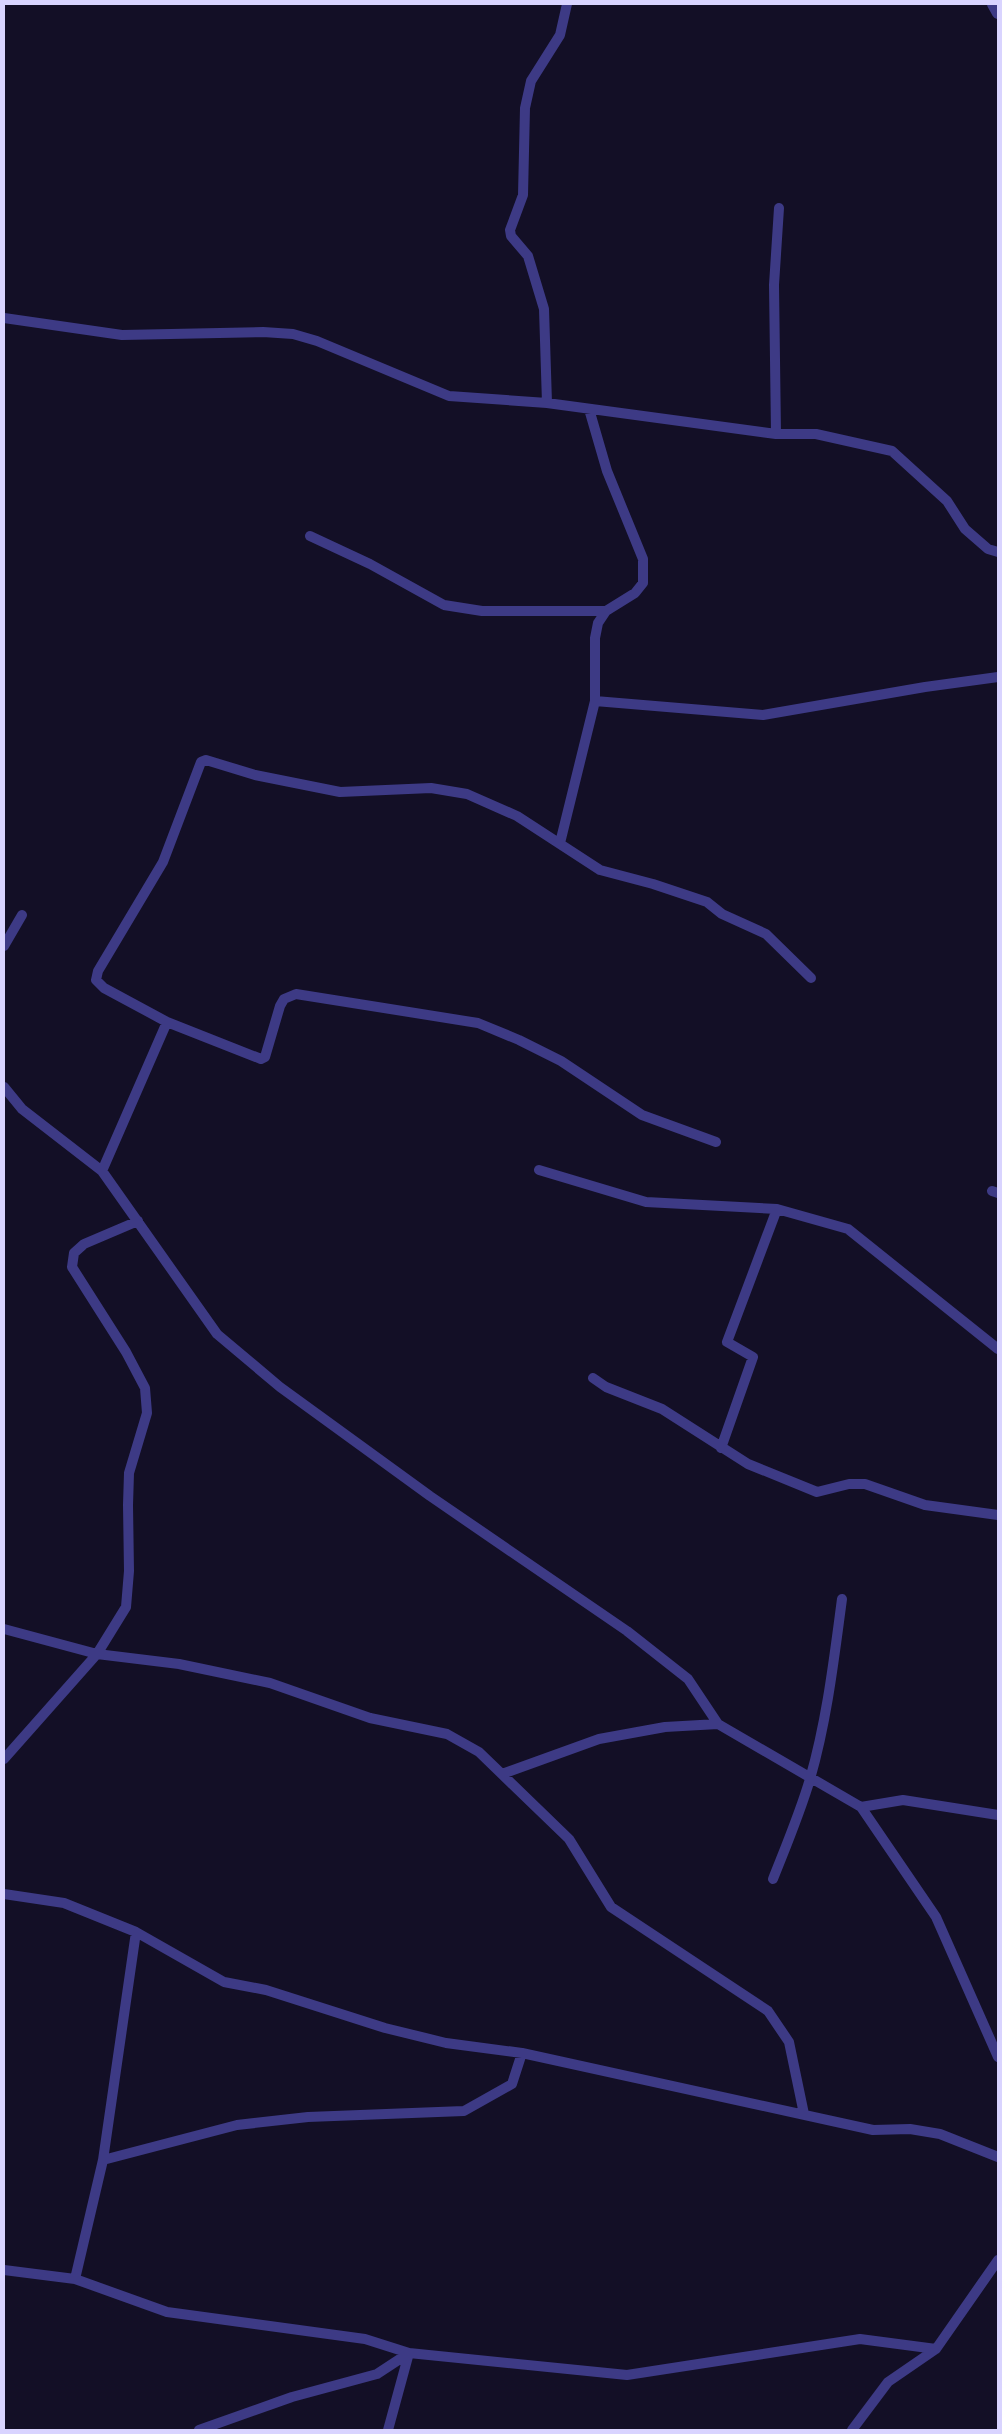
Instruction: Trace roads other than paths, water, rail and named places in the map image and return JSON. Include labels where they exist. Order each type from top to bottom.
[{"type":"street","points":[[547,404],[544,309],[528,256],[511,236],[510,230],[523,196],[525,108],[531,81],[560,35],[568,4]]},
{"type":"street","points":[[993,4],[998,13]]},
{"type":"street","points":[[776,434],[774,285],[779,208]]},
{"type":"street","points":[[4,318],[122,335],[263,332],[293,334],[318,341],[449,396],[547,404],[776,434],[816,434],[892,451],[947,501],[965,529],[988,549],[998,552]]},
{"type":"street","points":[[560,843],[595,701],[595,638],[598,623],[606,611],[635,594],[642,583],[643,559],[607,471],[589,409]]},
{"type":"street","points":[[310,536],[370,564],[444,605],[482,611],[606,611]]},
{"type":"street","points":[[595,701],[763,715],[925,687],[998,677]]},
{"type":"street","points":[[716,1142],[642,1115],[560,1061],[519,1040],[478,1023],[296,994],[284,999],[280,1006],[265,1057],[261,1059],[167,1022],[104,988],[96,980],[98,971],[163,862],[201,762],[206,760],[255,776],[340,792],[431,788],[467,794],[517,816],[600,870],[654,884],[706,902],[722,914],[766,934],[811,978]]},
{"type":"street","points":[[4,946],[22,915]]},
{"type":"street","points":[[102,1171],[167,1022]]},
{"type":"street","points":[[4,1087],[22,1109],[102,1171],[217,1334],[288,1393],[430,1496],[627,1630],[688,1679],[718,1724],[861,1807],[936,1917],[998,2057]]},
{"type":"street","points":[[539,1170],[646,1202],[777,1209],[848,1229],[998,1349]]},
{"type":"street","points":[[722,1448],[754,1357],[727,1342],[777,1209]]},
{"type":"street","points":[[4,1759],[97,1654],[126,1606],[130,1572],[128,1505],[130,1473],[148,1413],[145,1388],[126,1352],[72,1267],[74,1253],[84,1244],[138,1221]]},
{"type":"street","points":[[593,1378],[606,1387],[662,1409],[748,1464],[817,1492],[849,1484],[865,1484],[925,1505],[998,1515]]},
{"type":"street","points":[[773,1879],[810,1778],[827,1703],[842,1599]]},
{"type":"street","points":[[4,1629],[97,1654],[179,1664],[270,1684],[370,1718],[447,1734],[479,1752],[569,1839],[611,1907],[768,2011],[789,2042],[804,2114]]},
{"type":"street","points":[[502,1774],[599,1739],[665,1727],[718,1724]]},
{"type":"street","points":[[861,1807],[903,1800],[998,1815]]},
{"type":"street","points":[[4,1894],[64,1903],[136,1932],[224,1982],[266,1990],[385,2028],[429,2039],[522,2054],[873,2130],[910,2129],[940,2134],[998,2157]]},
{"type":"street","points":[[75,2279],[103,2160],[136,1932]]},
{"type":"street","points":[[103,2160],[237,2125],[308,2117],[464,2111],[512,2084],[522,2054]]},
{"type":"street","points":[[852,2430],[888,2382],[936,2349],[998,2260]]},
{"type":"street","points":[[4,2270],[75,2279],[167,2312],[365,2340],[409,2353],[627,2375],[860,2339],[936,2349]]},
{"type":"street","points":[[199,2430],[213,2427],[292,2398],[377,2374],[409,2353]]},
{"type":"street","points":[[388,2430],[409,2353]]}]
